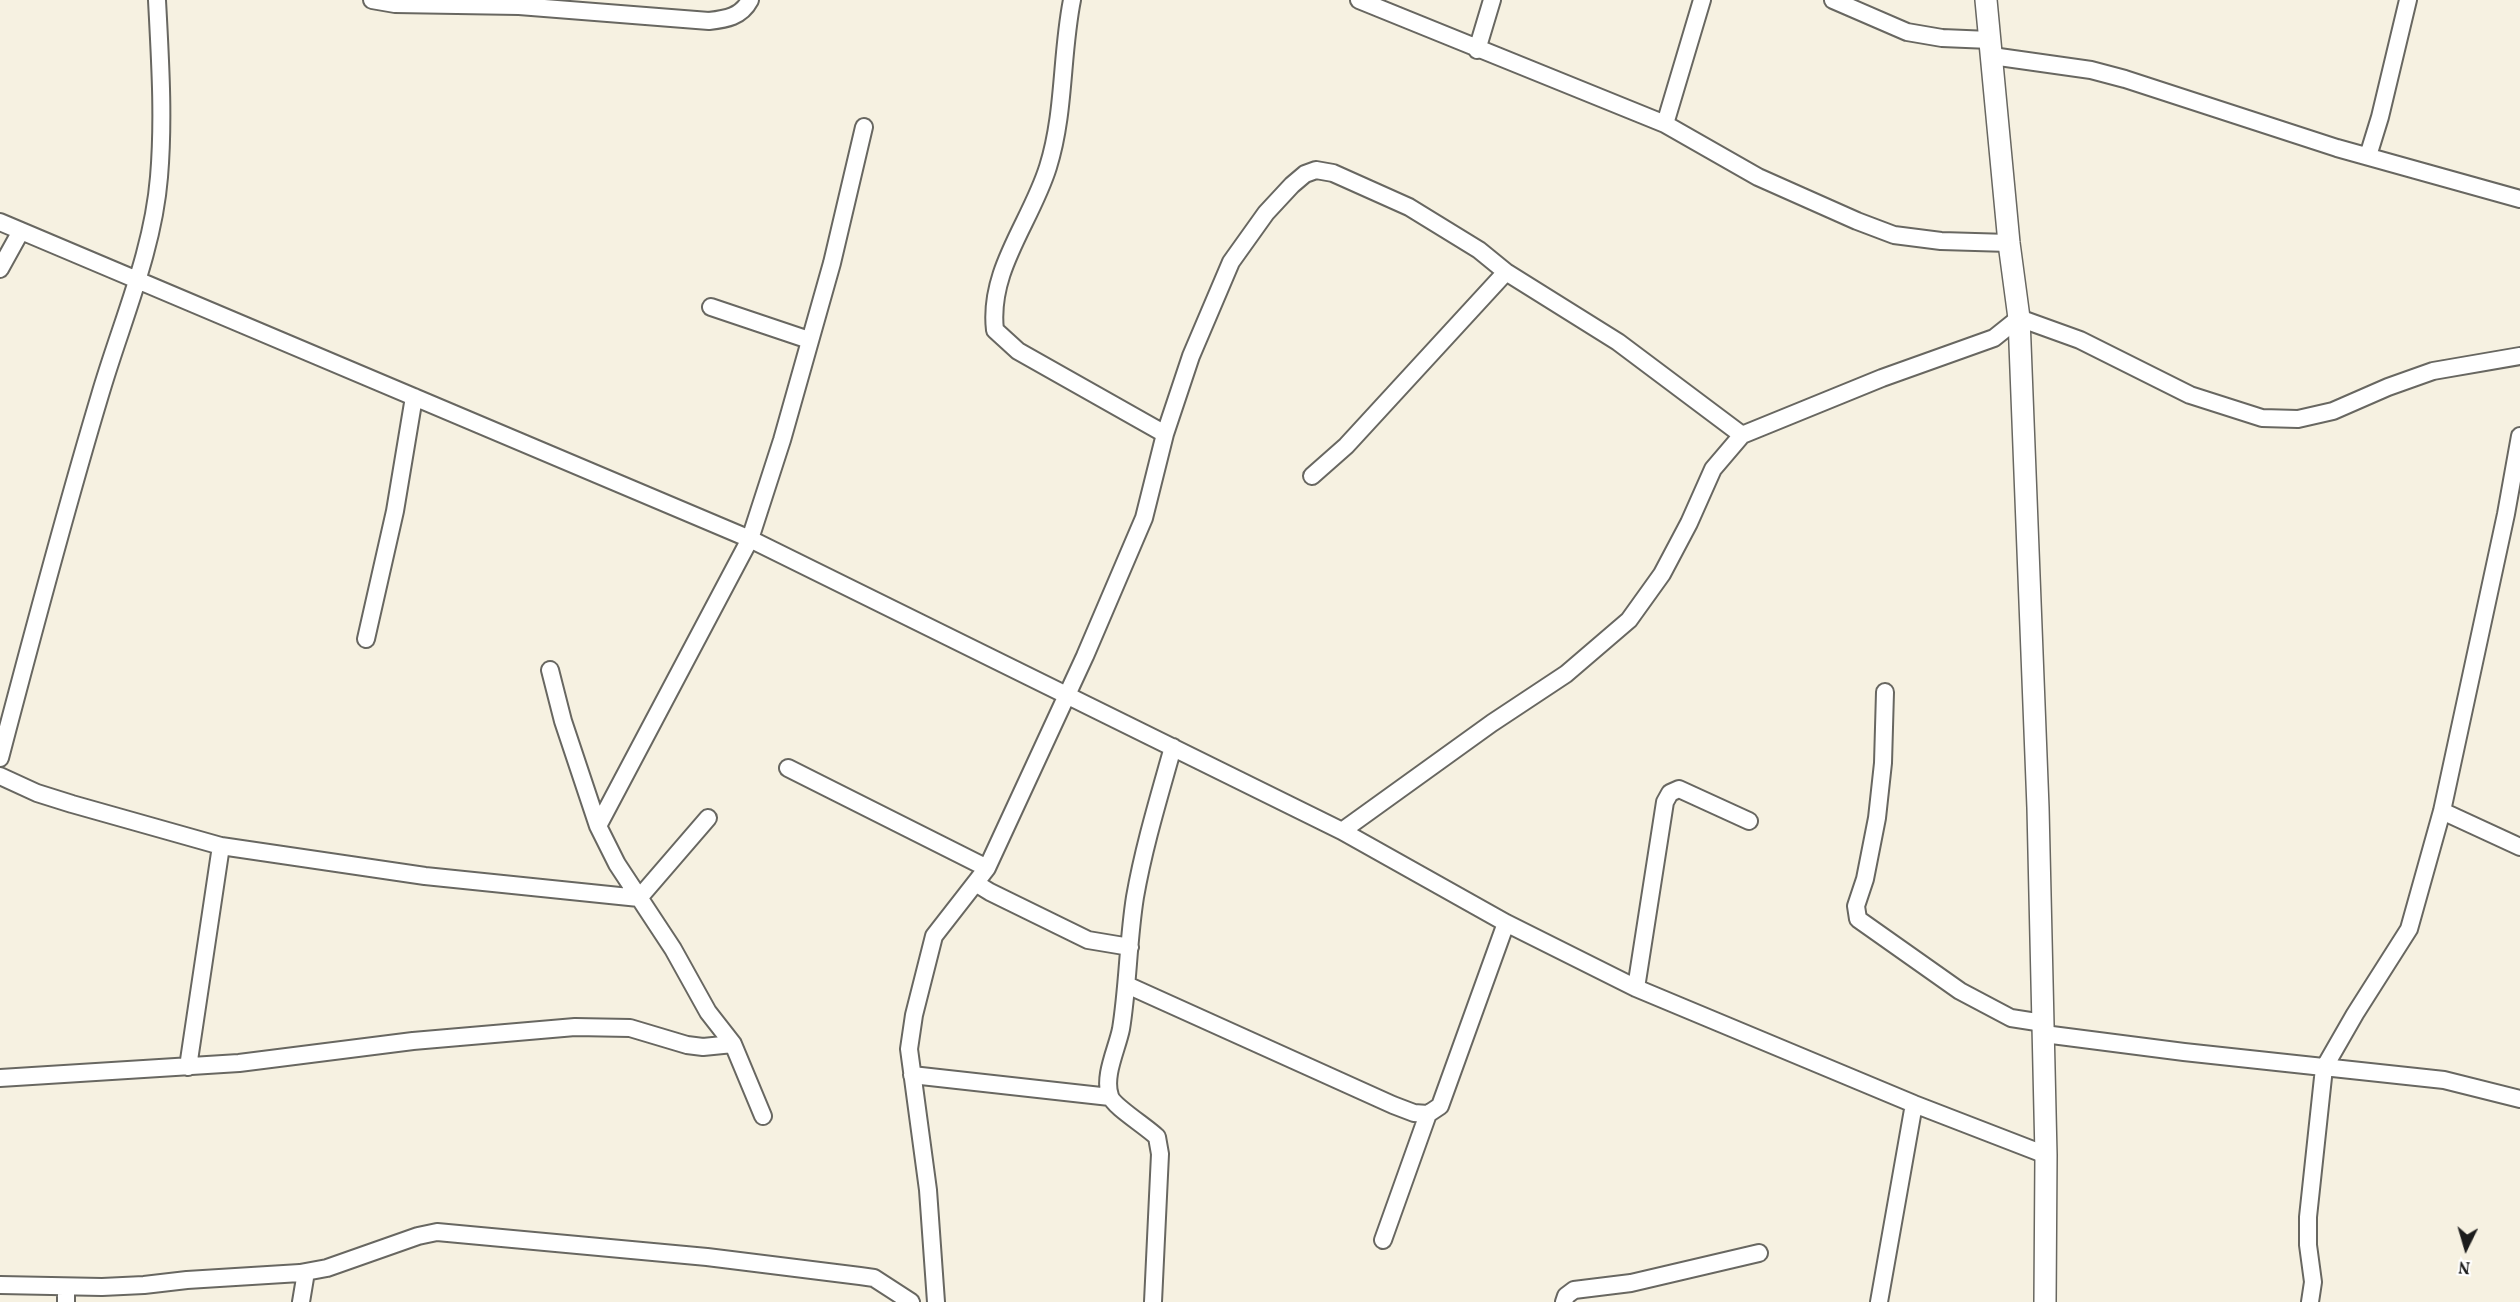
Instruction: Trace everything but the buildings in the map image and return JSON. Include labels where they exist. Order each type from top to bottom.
[{"type":"street","points":[[0,758],[61,526],[118,334],[138,280],[153,218],[159,177],[161,66],[157,0]]},
{"type":"street","points":[[372,0],[395,4],[519,6],[709,21],[728,19],[745,9],[750,0]]},
{"type":"street","points":[[1072,0],[1055,137],[1047,169],[1012,246],[996,292],[993,310],[995,330],[1018,351],[1165,434]]},
{"type":"street","points":[[1359,0],[1665,124],[1758,177],[1894,235],[1941,241],[2009,243]]},
{"type":"street","points":[[1478,50],[1492,0]]},
{"type":"street","points":[[1665,124],[1702,0]]},
{"type":"street","points":[[1833,0],[1907,32],[1991,48],[2125,79],[2337,148],[2520,199]]},
{"type":"street","points":[[1986,0],[2009,243],[2019,318],[2038,808],[2046,1155],[2045,1302]]},
{"type":"street","points":[[2368,156],[2380,117],[2408,0]]},
{"type":"street","points":[[598,826],[750,539],[782,441],[832,263],[864,127]]},
{"type":"street","points":[[936,1302],[928,1190],[909,1049],[914,1015],[934,936],[987,868],[1067,694],[1144,518],[1165,434],[1191,356],[1231,262],[1266,213],[1305,174],[1316,170],[1333,174],[1409,207],[1479,250],[1506,272],[1618,342],[1742,435]]},
{"type":"street","points":[[0,222],[750,539],[1342,831],[1506,922],[1636,988],[1914,1104],[2046,1155]]},
{"type":"street","points":[[0,268],[21,231]]},
{"type":"street","points":[[1312,476],[1346,446],[1506,272]]},
{"type":"street","points":[[711,307],[809,340]]},
{"type":"street","points":[[2019,318],[2080,340],[2190,395],[2262,418],[2298,419],[2333,411],[2388,387],[2433,371],[2520,356]]},
{"type":"street","points":[[1342,831],[1492,723],[1566,674],[1629,620],[1662,574],[1713,470],[1742,435],[1882,378],[1994,338],[2019,318]]},
{"type":"street","points":[[366,639],[395,511],[414,397]]},
{"type":"street","points":[[2310,1302],[2313,1282],[2308,1245],[2308,1217],[2324,1068],[2409,929],[2442,811],[2506,514],[2520,436]]},
{"type":"street","points":[[2506,514],[2520,525]]},
{"type":"street","points":[[550,670],[562,721],[598,826],[617,864],[673,949],[708,1012],[733,1044],[763,1116]]},
{"type":"street","points":[[1886,692],[1883,763],[1877,818],[1865,879],[1856,906],[1858,919],[1959,991],[2012,1018],[2043,1029],[2324,1068],[2444,1080],[2520,1099]]},
{"type":"street","points":[[1153,1302],[1160,1154],[1157,1137],[1127,1112],[1117,1107],[1110,1097],[1108,1084],[1120,1032],[1127,985],[1135,898],[1148,835],[1173,747]]},
{"type":"street","points":[[788,768],[987,868]]},
{"type":"street","points":[[0,776],[37,793],[221,846],[425,876],[639,898]]},
{"type":"street","points":[[1636,988],[1665,802],[1670,793],[1678,789],[1749,820]]},
{"type":"street","points":[[2442,811],[2520,847]]},
{"type":"street","points":[[639,898],[708,818]]},
{"type":"street","points":[[188,1067],[221,846]]},
{"type":"street","points":[[976,884],[1088,939],[1130,947]]},
{"type":"street","points":[[1383,1240],[1428,1114],[1440,1106],[1506,922]]},
{"type":"street","points":[[1127,985],[1393,1105],[1414,1113],[1428,1114]]},
{"type":"street","points":[[0,1078],[239,1063],[412,1041],[575,1027],[630,1028],[687,1045],[703,1047],[733,1044]]},
{"type":"street","points":[[912,1076],[1110,1097]]},
{"type":"street","points":[[1879,1302],[1914,1104]]},
{"type":"street","points":[[0,1285],[66,1294],[187,1280],[306,1272],[327,1268],[418,1236],[456,1233],[548,1244],[707,1257],[874,1278],[911,1302]]},
{"type":"street","points":[[1564,1302],[1566,1296],[1574,1290],[1631,1283],[1759,1253]]},
{"type":"street","points":[[301,1302],[306,1272]]}]
